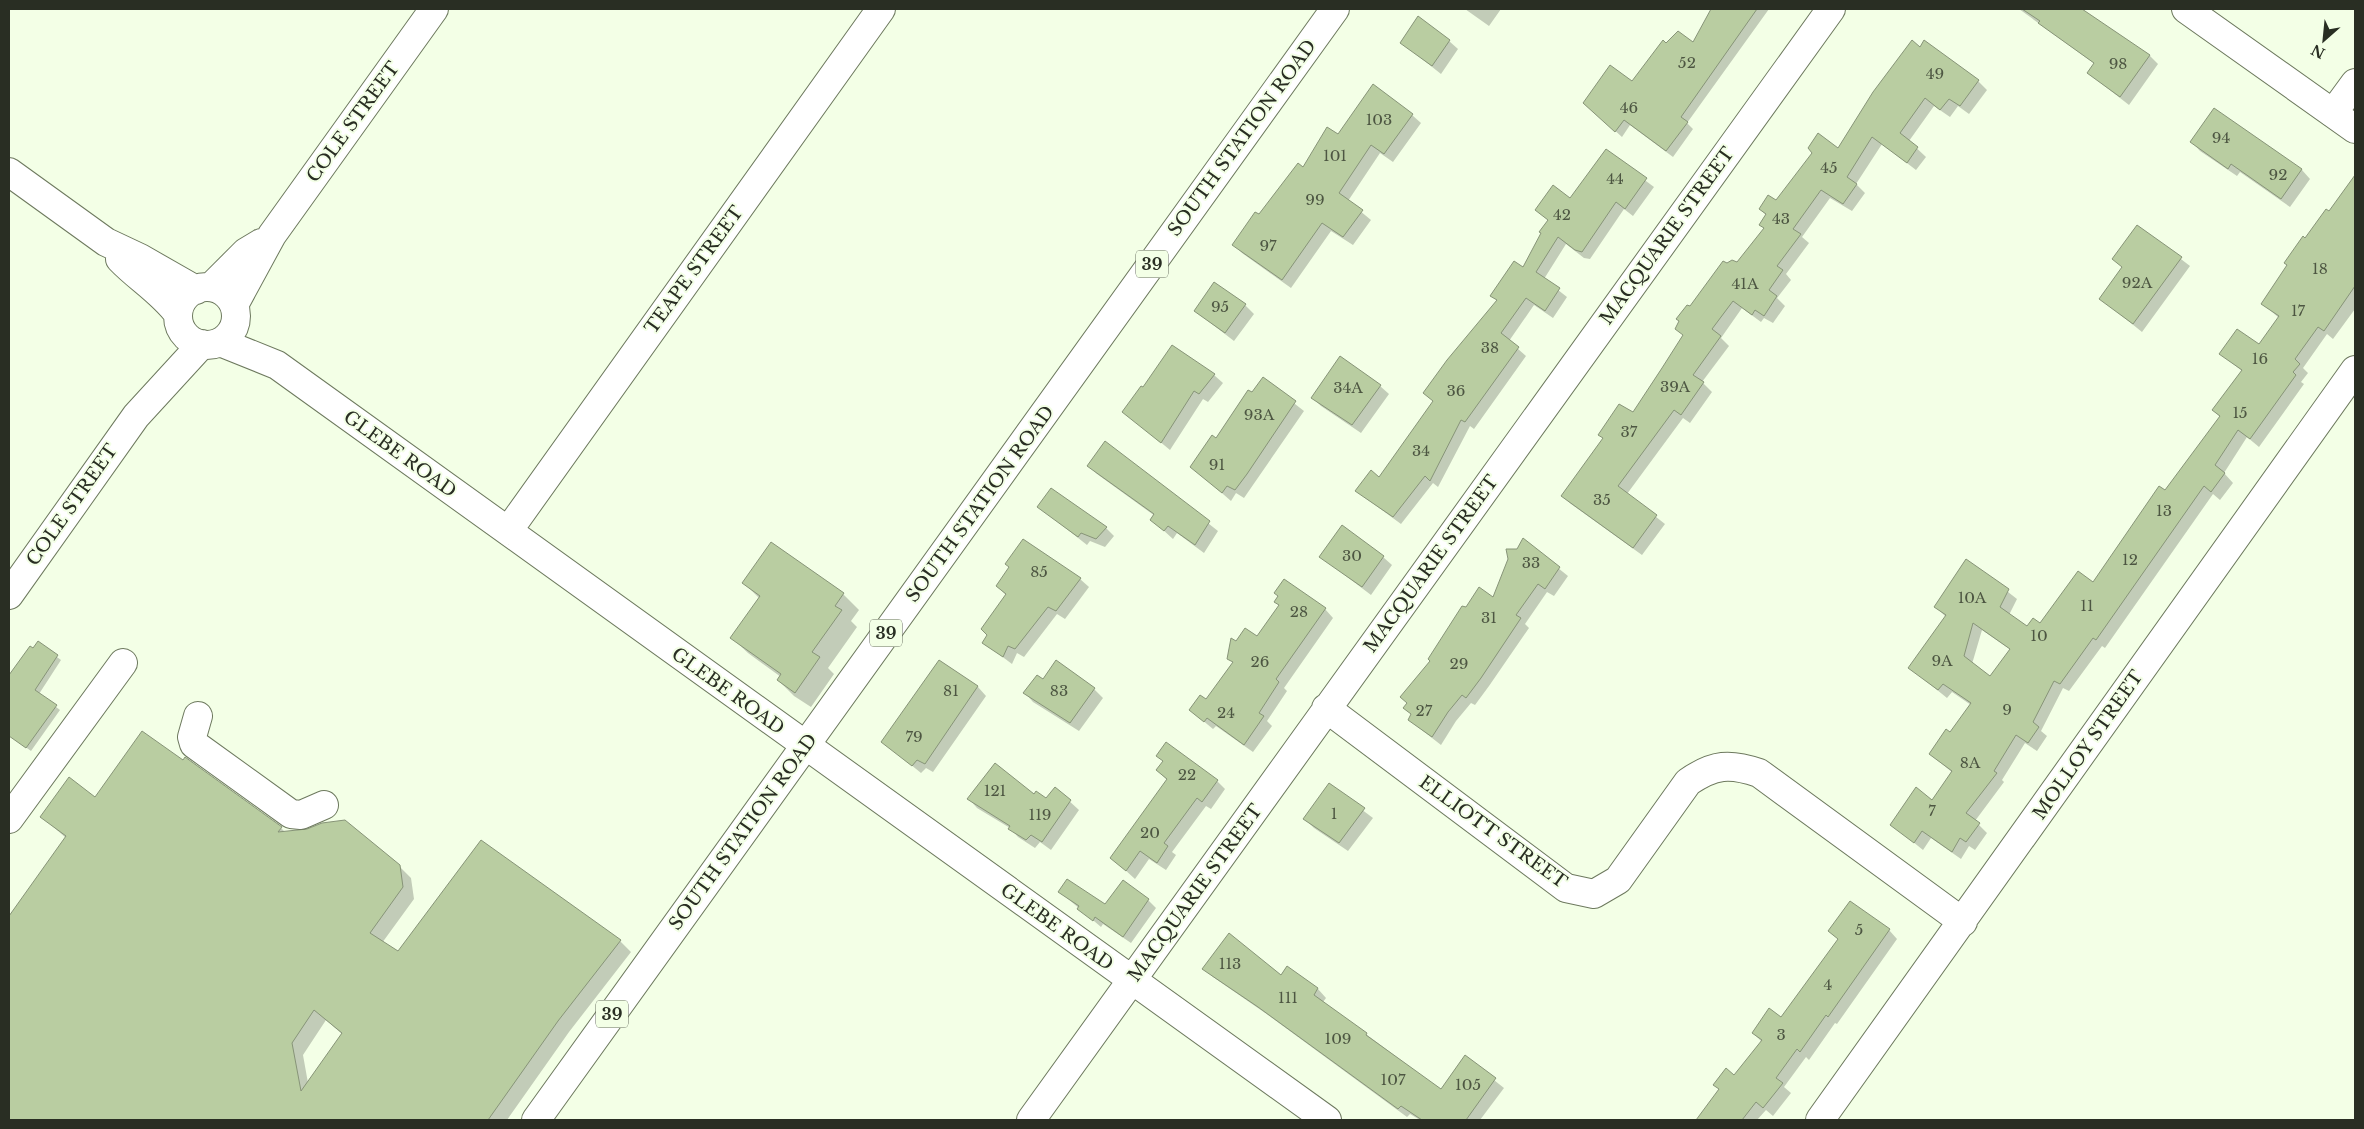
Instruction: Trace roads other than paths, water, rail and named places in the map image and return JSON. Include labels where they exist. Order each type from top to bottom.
[{"type":"street","name":"COLE STREET","points":[[235,312],[272,235],[434,9]]},
{"type":"street","name":"TEAPE STREET","points":[[508,531],[881,9]]},
{"type":"street","name":"SOUTH STATION ROAD","points":[[536,1120],[1335,9]]},
{"type":"street","name":"MACQUARIE STREET","points":[[1031,1120],[1831,9]]},
{"type":"street","points":[[2186,9],[2355,129]]},
{"type":"street","points":[[2333,113],[2355,83]]},
{"type":"street","name":"GLEBE ROAD","points":[[9,172],[106,242],[203,288]]},
{"type":"street","name":"COLE STREET","points":[[203,288],[246,252],[272,235]]},
{"type":"street","name":"GLEBE ROAD","points":[[106,242],[132,271],[160,293],[195,332],[277,365],[804,746],[1327,1120]]},
{"type":"street","points":[[203,288],[225,293],[235,312],[234,328],[195,332],[184,299],[203,288]]},
{"type":"street","name":"GLEBE ROAD","points":[[235,312],[277,365]]},
{"type":"street","name":"COLE STREET","points":[[9,595],[195,332]]},
{"type":"street","name":"MOLLOY STREET","points":[[1820,1120],[2355,370]]},
{"type":"street","points":[[9,819],[123,663]]},
{"type":"street","name":"ELLIOTT STREET","points":[[1326,708],[1566,888],[1594,894],[1618,880],[1688,782],[1708,770],[1737,765],[1759,773],[1963,922]]},
{"type":"street","points":[[198,716],[192,736],[194,744],[291,814],[301,815],[324,805]]}]
